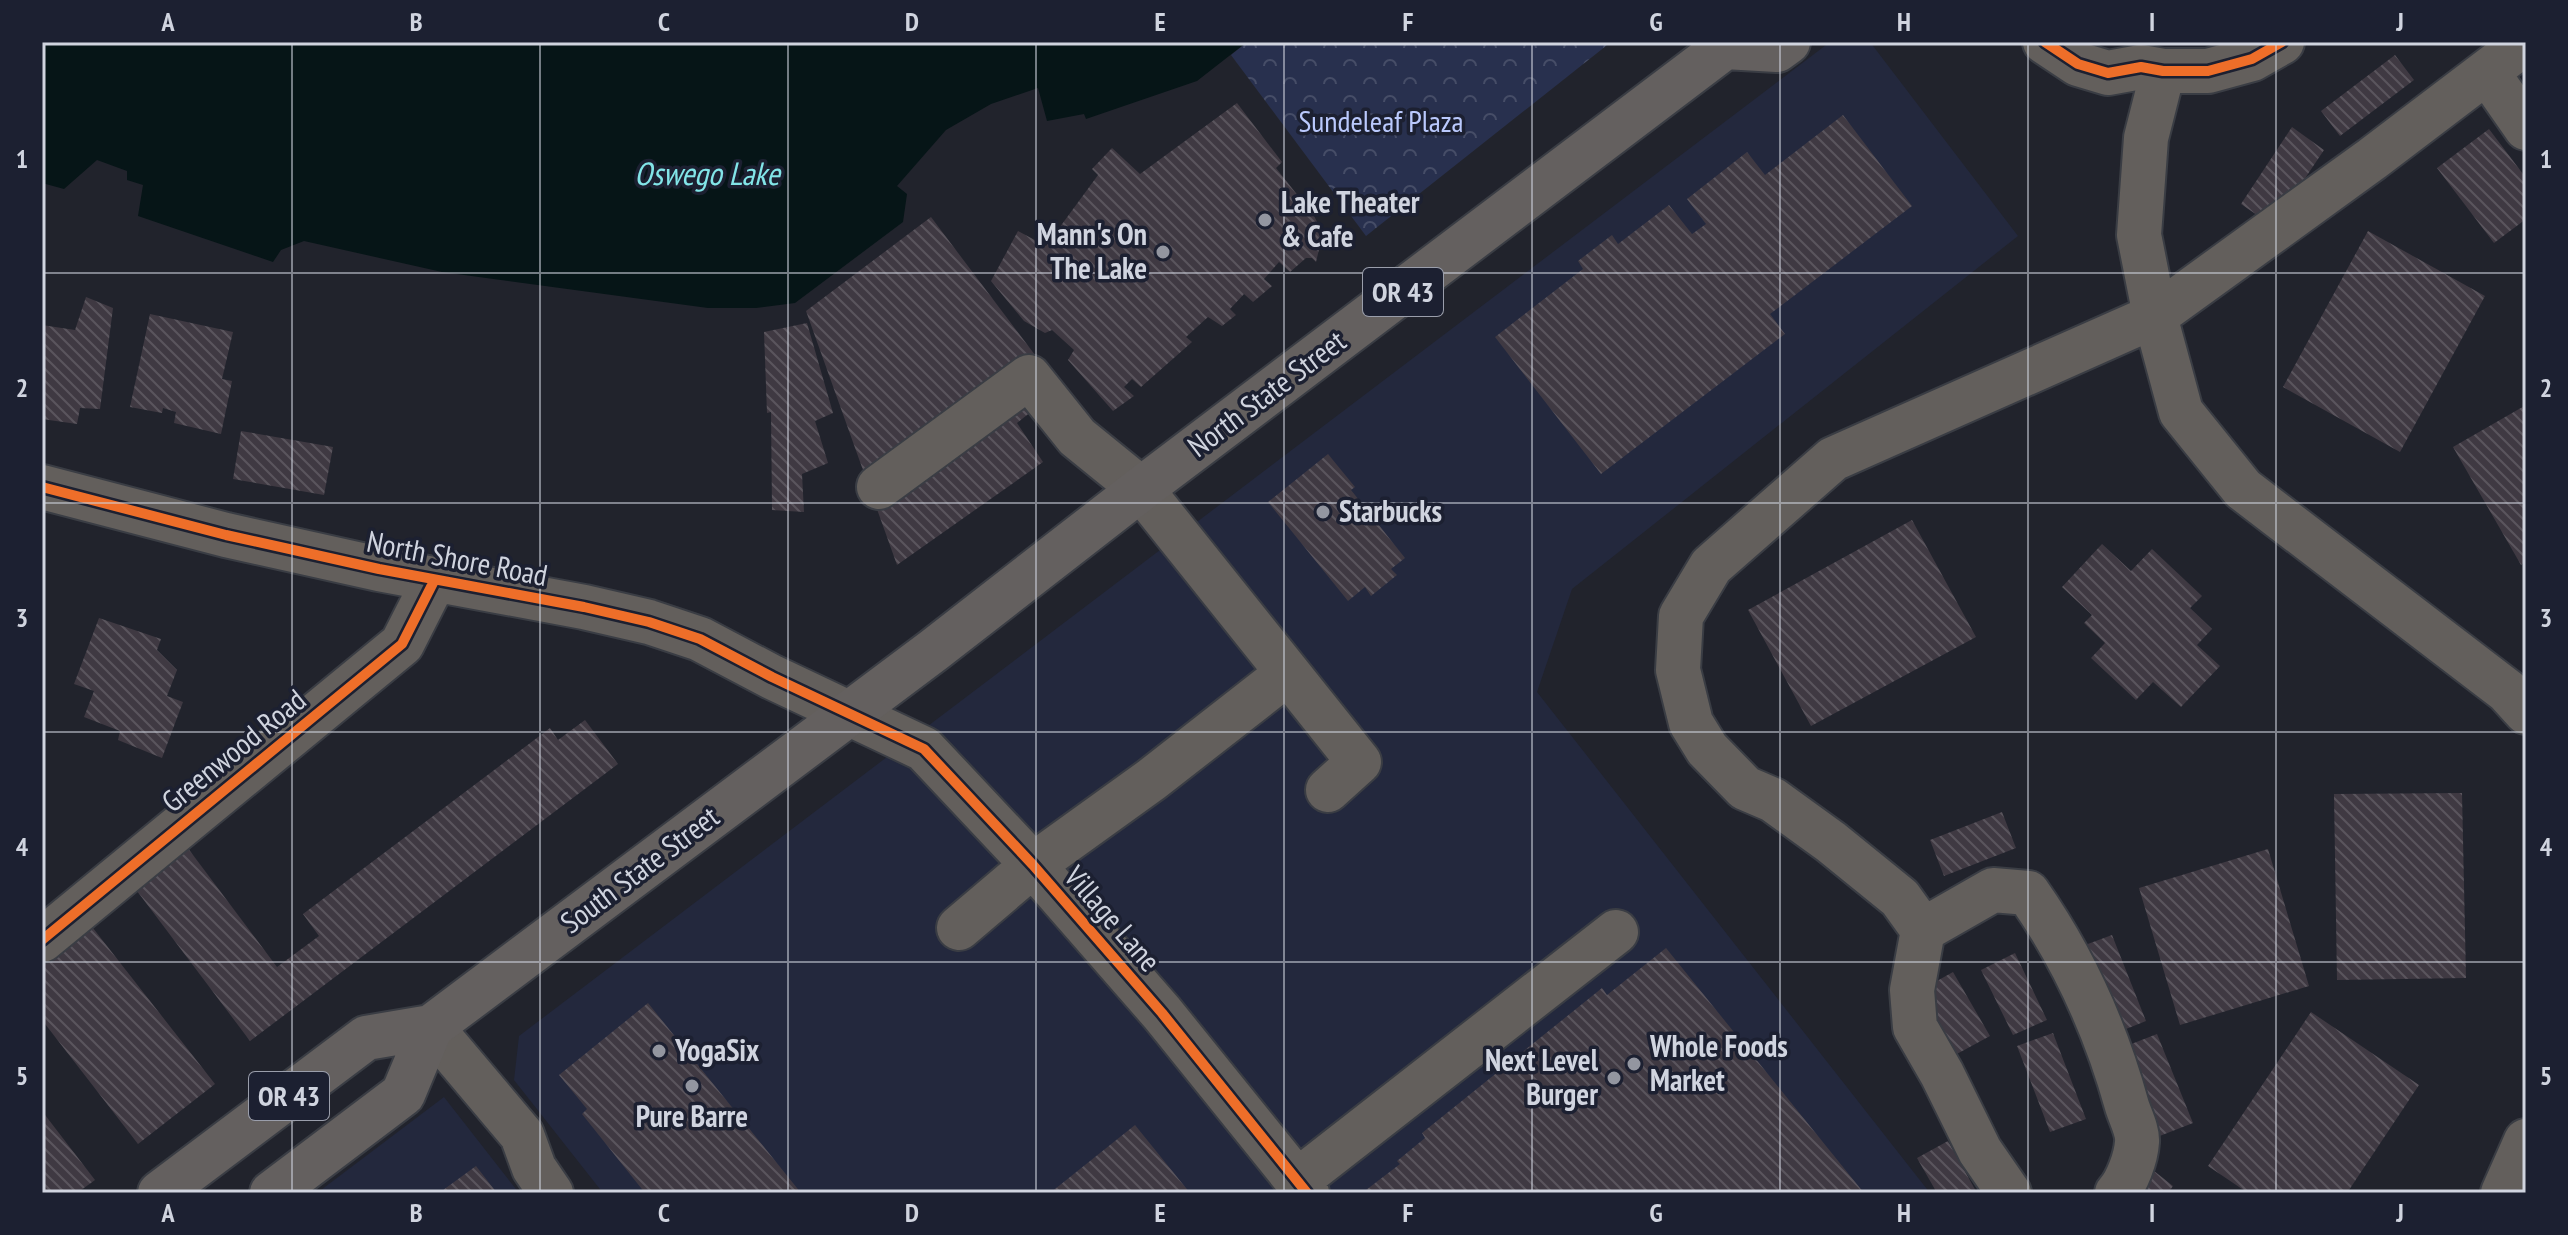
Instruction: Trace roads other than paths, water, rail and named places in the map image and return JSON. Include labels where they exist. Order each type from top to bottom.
[{"type":"main road","name":"North State Street","points":[[849,713],[1725,44],[1777,50],[1788,42]]},
{"type":"main road","name":"South State Street","points":[[160,1193],[366,1038],[431,1027],[849,713]]},
{"type":"main road","name":"OR 43","points":[[289,1188],[403,1094],[431,1027]]},
{"type":"street","points":[[2045,42],[2078,64],[2108,73],[2143,60],[2208,71],[2252,59],[2282,42]]},
{"type":"street","points":[[2009,1193],[1980,1151],[1915,1027],[1912,990],[1923,930],[1900,898],[1773,800],[1745,788],[1707,749],[1691,723],[1678,670],[1681,616],[1711,566],[1833,459],[2155,316],[2372,159],[2526,42]]},
{"type":"street","points":[[2143,60],[2146,138],[2139,235],[2155,316],[2181,412],[2243,489],[2507,691],[2526,712]]},
{"type":"street","points":[[2487,72],[2526,128]]},
{"type":"street","points":[[879,487],[1029,377],[1077,437],[1141,489],[1359,762],[1328,790]]},
{"type":"street","name":"North Shore Road","points":[[42,487],[226,535],[434,581],[584,607],[649,622],[700,639],[849,713]]},
{"type":"street","name":"Greenwood Road","points":[[42,940],[402,644],[434,581]]},
{"type":"street","points":[[959,928],[1033,865],[1151,780],[1288,673]]},
{"type":"street","name":"Village Lane","points":[[849,713],[924,749],[1033,865],[1162,1013],[1302,1187]]},
{"type":"street","points":[[1923,930],[1993,890],[2028,893],[2056,932],[2098,1022],[2120,1079],[2137,1141],[2125,1184],[2117,1193]]},
{"type":"street","points":[[1302,1187],[1616,932]]},
{"type":"street","points":[[431,1027],[522,1135],[534,1168],[551,1193]]},
{"type":"street","points":[[2503,1193],[2526,1141]]},
{"type":"water","name":"Oswego Lake","points":[[42,42],[1247,42],[1197,81],[1086,119],[1084,114],[1047,121],[1038,88],[991,104],[946,130],[897,186],[907,194],[903,222],[795,303],[756,308],[708,308],[442,272],[304,241],[281,250],[273,262],[138,216],[143,185],[127,180],[127,171],[97,160],[64,189],[42,183]]},
{"type":"place","name":"Lake Theater & Cafe","points":[[1265,220]]},
{"type":"place","name":"Mann's On The Lake","points":[[1163,252]]},
{"type":"place","name":"Starbucks","points":[[1323,512]]},
{"type":"place","name":"YogaSix","points":[[659,1051]]},
{"type":"place","name":"Whole Foods Market","points":[[1634,1064]]},
{"type":"place","name":"Next Level Burger","points":[[1614,1078]]},
{"type":"place","name":"Pure Barre","points":[[692,1086]]},
{"type":"park label","name":"Sundeleaf Plaza","points":[[1381,122]]}]
